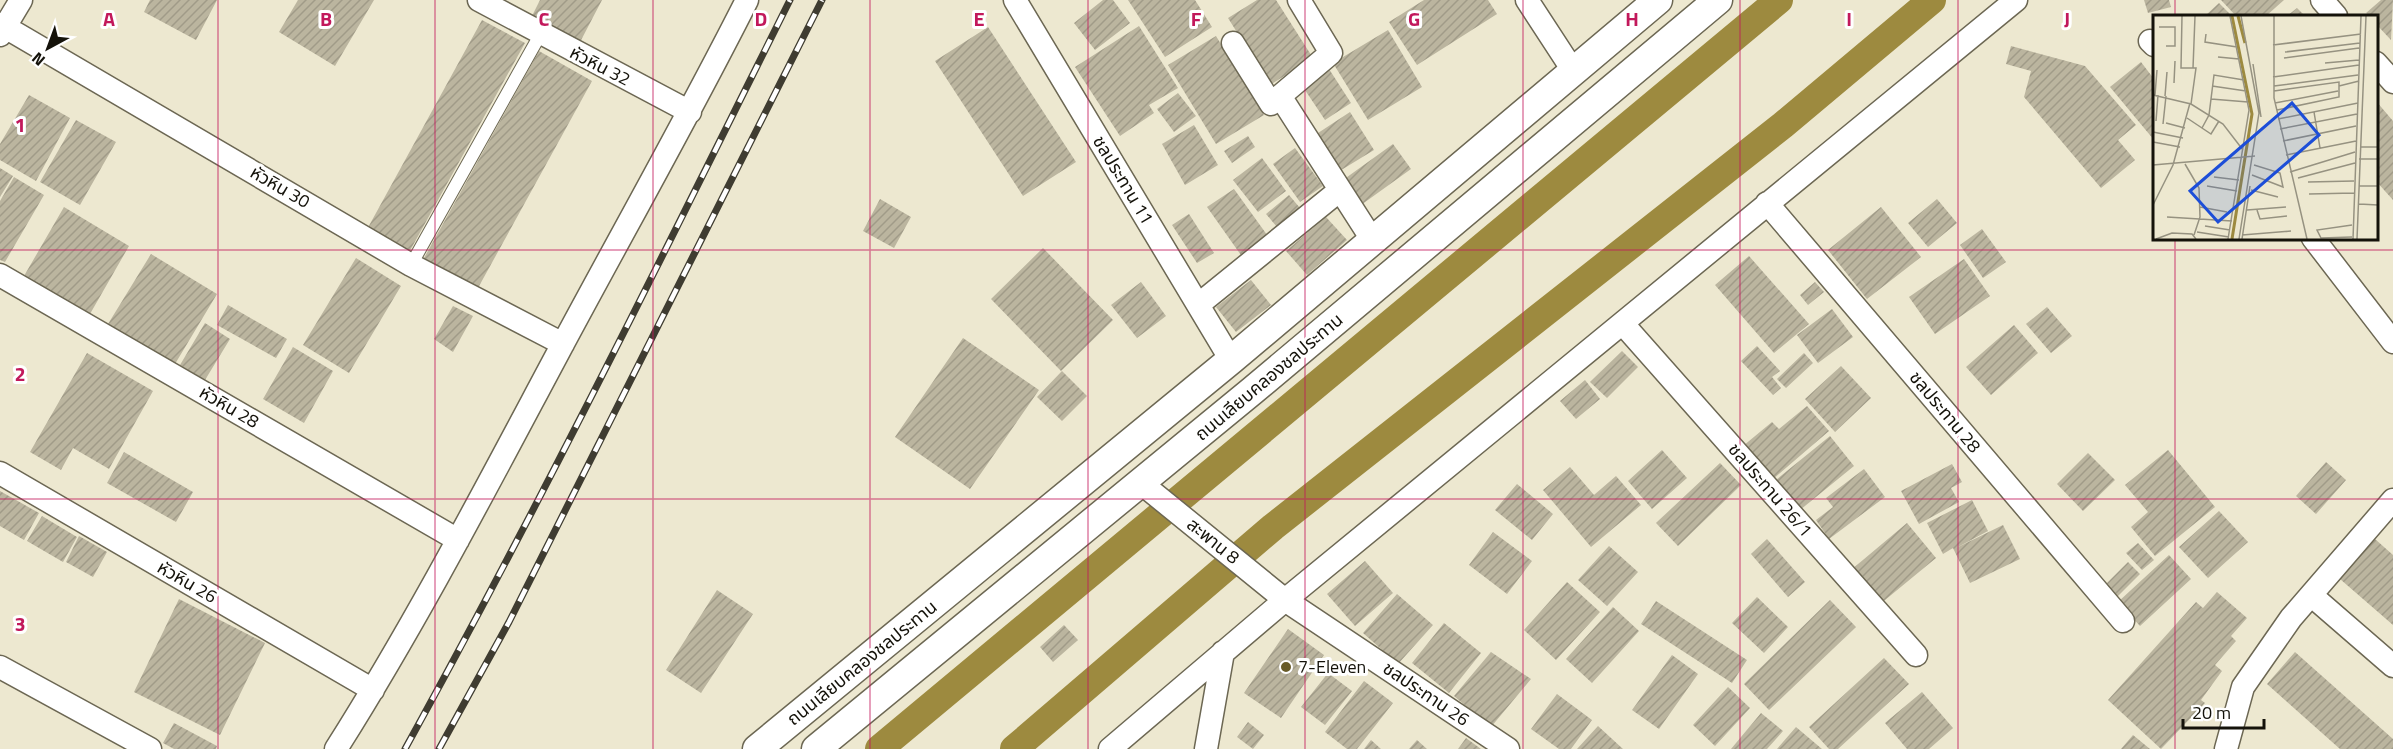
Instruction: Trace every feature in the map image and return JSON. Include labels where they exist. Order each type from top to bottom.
[{"type":"street","points":[[2,29],[21,0]]},
{"type":"street","name":"หัวหิน 32","points":[[479,0],[540,35],[690,112]]},
{"type":"street","points":[[336,749],[373,690],[458,540],[690,112],[747,0]]},
{"type":"street","name":"ชลประทาน 11","points":[[1015,0],[1231,360]]},
{"type":"street","points":[[1233,42],[1270,104],[1330,53],[1299,0]]},
{"type":"street","points":[[1527,0],[1574,72]]},
{"type":"street","name":"ถนนเลียบคลองชลประทาน","points":[[757,749],[1231,360],[1658,0]]},
{"type":"street","name":"ถนนเลียบคลองชลประทาน","points":[[816,749],[1141,483],[1718,0]]},
{"type":"street","points":[[1110,749],[1285,600],[2016,0]]},
{"type":"street","points":[[2322,0],[2335,15]]},
{"type":"street","name":"หัวหิน 30","points":[[2,29],[411,265],[563,344]]},
{"type":"street","points":[[2378,65],[2393,82]]},
{"type":"street","points":[[1280,96],[1373,241]]},
{"type":"street","points":[[1198,304],[1340,190]]},
{"type":"street","name":"ชลประทาน 28","points":[[1767,203],[2123,621]]},
{"type":"street","points":[[2315,240],[2393,342]]},
{"type":"street","name":"หัวหิน 28","points":[[0,274],[458,540]]},
{"type":"street","name":"ชลประทาน 26/1","points":[[1623,324],[1916,655]]},
{"type":"street","points":[[1115,456],[1141,483]]},
{"type":"street","name":"หัวหิน 26","points":[[0,473],[373,690]]},
{"type":"street","name":"สะพาน 8","points":[[1141,483],[1285,600]]},
{"type":"street","points":[[2230,745],[2243,687],[2291,618],[2393,500]]},
{"type":"street","points":[[2311,595],[2393,666]]},
{"type":"street","name":"ชลประทาน 26","points":[[1285,600],[1508,749]]},
{"type":"street","points":[[1206,749],[1223,652]]},
{"type":"street","points":[[0,667],[150,749]]},
{"type":"lane","points":[[411,265],[540,35]]},
{"type":"building","points":[[150,0],[217,0],[196,40],[144,12]]},
{"type":"building","points":[[298,0],[374,0],[335,66],[279,32]]},
{"type":"building","points":[[540,0],[602,0],[578,46],[529,22]]},
{"type":"building","points":[[1103,0],[1113,0],[1130,23],[1095,50],[1074,23]]},
{"type":"building","points":[[1128,0],[1195,0],[1212,27],[1165,57]]},
{"type":"building","points":[[1257,0],[1276,0],[1313,58],[1270,85],[1228,18]]},
{"type":"building","points":[[1424,0],[1488,0],[1497,14],[1417,65],[1389,22]]},
{"type":"building","points":[[2144,0],[2169,0],[2171,7],[2148,13]]},
{"type":"building","points":[[2221,0],[2284,0],[2267,15],[2235,15]]},
{"type":"building","points":[[2381,0],[2393,0],[2391,40],[2378,26],[2378,15],[2366,13]]},
{"type":"building","points":[[2219,3],[2231,15],[2206,15]]},
{"type":"building","points":[[2297,8],[2304,15],[2288,15]]},
{"type":"building","points":[[482,20],[525,43],[407,256],[365,233]]},
{"type":"building","points":[[1139,26],[1178,88],[1149,105],[1154,113],[1120,136],[1075,67]]},
{"type":"building","points":[[988,27],[1076,162],[1023,196],[935,61]]},
{"type":"building","points":[[1388,30],[1422,87],[1368,120],[1333,63]]},
{"type":"building","points":[[1216,36],[1264,115],[1216,144],[1168,65]]},
{"type":"building","points":[[2011,46],[2085,66],[2136,125],[2118,140],[2135,160],[2101,188],[2024,97],[2031,71],[2006,64]]},
{"type":"building","points":[[539,51],[592,81],[478,288],[424,258]]},
{"type":"building","points":[[2141,62],[2153,78],[2153,139],[2110,87]]},
{"type":"building","points":[[1329,69],[1351,103],[1325,120],[1303,87]]},
{"type":"building","points":[[1178,93],[1196,116],[1174,132],[1157,109]]},
{"type":"building","points":[[29,95],[70,118],[36,181],[0,160],[0,144]]},
{"type":"building","points":[[2378,103],[2393,121],[2393,200],[2378,183]]},
{"type":"building","points":[[1350,112],[1374,150],[1338,172],[1315,135]]},
{"type":"building","points":[[76,120],[116,142],[80,205],[40,182]]},
{"type":"building","points":[[1194,125],[1218,165],[1185,185],[1162,144]]},
{"type":"building","points":[[1248,136],[1255,147],[1232,163],[1224,151]]},
{"type":"building","points":[[1393,144],[1411,169],[1361,205],[1343,180]]},
{"type":"building","points":[[1295,148],[1323,186],[1300,202],[1273,164]]},
{"type":"building","points":[[1262,158],[1286,191],[1258,212],[1233,180]]},
{"type":"building","points":[[0,168],[13,176],[0,197]]},
{"type":"building","points":[[14,177],[44,195],[5,262],[0,260],[0,201]]},
{"type":"building","points":[[1234,189],[1270,239],[1243,258],[1207,207]]},
{"type":"building","points":[[1289,195],[1300,208],[1277,227],[1266,214]]},
{"type":"building","points":[[880,199],[911,217],[894,248],[863,231]]},
{"type":"building","points":[[1937,199],[1957,223],[1928,247],[1908,223]]},
{"type":"building","points":[[64,207],[129,246],[90,314],[24,276]]},
{"type":"building","points":[[1881,207],[1921,257],[1867,299],[1828,250]]},
{"type":"building","points":[[1189,214],[1214,253],[1197,263],[1172,225]]},
{"type":"building","points":[[1326,217],[1347,240],[1307,275],[1286,251]]},
{"type":"building","points":[[1982,229],[2006,262],[1983,278],[1960,245]]},
{"type":"building","points":[[1043,248],[1113,320],[1061,371],[991,299]]},
{"type":"building","points":[[151,254],[217,294],[175,364],[108,324]]},
{"type":"building","points":[[1749,256],[1809,324],[1774,353],[1715,285]]},
{"type":"building","points":[[356,258],[401,286],[349,373],[303,345]]},
{"type":"building","points":[[1964,259],[1990,296],[1935,334],[1909,297]]},
{"type":"building","points":[[1251,280],[1271,305],[1236,332],[1216,307]]},
{"type":"building","points":[[1141,282],[1166,316],[1137,338],[1111,305]]},
{"type":"building","points":[[1815,282],[1824,292],[1808,305],[1800,295]]},
{"type":"building","points":[[228,305],[287,339],[276,358],[217,325]]},
{"type":"building","points":[[453,306],[473,316],[453,352],[434,339]]},
{"type":"building","points":[[2047,307],[2072,336],[2051,353],[2026,324]]},
{"type":"building","points":[[1832,309],[1853,337],[1818,363],[1797,335]]},
{"type":"building","points":[[205,323],[230,339],[205,380],[180,365]]},
{"type":"building","points":[[2014,325],[2038,353],[1991,395],[1966,367]]},
{"type":"building","points":[[963,338],[1039,390],[970,489],[895,437]]},
{"type":"building","points":[[1757,346],[1780,371],[1772,377],[1781,388],[1773,395],[1741,361]]},
{"type":"building","points":[[293,347],[333,371],[304,423],[263,399]]},
{"type":"building","points":[[1622,351],[1638,367],[1607,398],[1590,382]]},
{"type":"building","points":[[87,353],[153,391],[109,469],[73,448],[61,470],[30,452]]},
{"type":"building","points":[[1804,353],[1813,363],[1786,388],[1777,379]]},
{"type":"building","points":[[1841,366],[1871,398],[1835,432],[1805,399]]},
{"type":"building","points":[[1062,371],[1087,396],[1062,421],[1037,397]]},
{"type":"building","points":[[1585,380],[1600,399],[1576,419],[1560,401]]},
{"type":"building","points":[[1807,406],[1829,431],[1772,480],[1743,446],[1772,422],[1779,429]]},
{"type":"building","points":[[1830,436],[1854,466],[1800,510],[1776,480]]},
{"type":"building","points":[[1662,450],[1687,478],[1652,509],[1628,481]]},
{"type":"building","points":[[2168,450],[2215,507],[2155,556],[2131,527],[2148,512],[2125,485]]},
{"type":"building","points":[[124,452],[193,492],[176,522],[107,483]]},
{"type":"building","points":[[2088,453],[2115,480],[2083,511],[2057,484]]},
{"type":"building","points":[[2326,462],[2346,480],[2316,514],[2296,496]]},
{"type":"building","points":[[1720,463],[1741,485],[1678,546],[1656,523]]},
{"type":"building","points":[[1952,464],[1962,482],[1951,488],[1959,502],[1919,524],[1901,491]]},
{"type":"building","points":[[1570,467],[1594,495],[1616,476],[1641,505],[1591,547],[1543,490]]},
{"type":"building","points":[[1864,469],[1885,497],[1829,539],[1816,520],[1833,507],[1826,498]]},
{"type":"building","points":[[1517,484],[1553,514],[1532,540],[1495,510]]},
{"type":"building","points":[[0,491],[39,513],[24,540],[0,526]]},
{"type":"building","points":[[1972,500],[1988,531],[1956,548],[2003,525],[2020,559],[1970,583],[1953,548],[1943,554],[1927,523]]},
{"type":"building","points":[[2219,511],[2248,542],[2208,578],[2179,547]]},
{"type":"building","points":[[42,516],[77,537],[63,562],[27,541]]},
{"type":"building","points":[[1907,523],[1936,558],[1879,605],[1851,570]]},
{"type":"building","points":[[1493,532],[1532,561],[1507,594],[1469,565]]},
{"type":"building","points":[[79,536],[107,552],[93,577],[66,562]]},
{"type":"building","points":[[1767,539],[1805,582],[1788,597],[1751,554]]},
{"type":"building","points":[[2375,539],[2393,555],[2393,625],[2340,579]]},
{"type":"building","points":[[2138,543],[2154,560],[2142,570],[2126,553]]},
{"type":"building","points":[[1609,546],[1638,572],[1607,606],[1578,580]]},
{"type":"building","points":[[2169,555],[2191,579],[2140,626],[2118,602]]},
{"type":"building","points":[[1365,561],[1393,593],[1355,626],[1327,594]]},
{"type":"building","points":[[2128,562],[2140,574],[2117,597],[2105,585]]},
{"type":"building","points":[[1567,582],[1600,612],[1556,660],[1524,630]]},
{"type":"building","points":[[717,590],[753,614],[701,693],[666,670]]},
{"type":"building","points":[[2217,592],[2247,618],[2231,636],[2236,641],[2215,665],[2222,671],[2201,700],[2205,703],[2161,749],[2108,700],[2196,602],[2203,608]]},
{"type":"building","points":[[1397,594],[1433,625],[1398,664],[1363,633]]},
{"type":"building","points":[[1757,597],[1788,627],[1764,653],[1732,623]]},
{"type":"building","points":[[179,599],[265,643],[220,735],[134,692]]},
{"type":"building","points":[[1830,600],[1856,627],[1769,710],[1744,684]]},
{"type":"building","points":[[1656,601],[1747,660],[1732,683],[1641,624]]},
{"type":"building","points":[[1613,607],[1639,631],[1592,683],[1566,659]]},
{"type":"building","points":[[1444,623],[1481,653],[1449,693],[1412,663]]},
{"type":"building","points":[[1064,625],[1078,640],[1053,662],[1040,647]]},
{"type":"building","points":[[1288,629],[1324,655],[1281,718],[1244,693]]},
{"type":"building","points":[[1491,652],[1531,679],[1491,727],[1454,696]]},
{"type":"building","points":[[2295,652],[2393,739],[2393,749],[2340,749],[2267,684]]},
{"type":"building","points":[[1672,655],[1698,674],[1659,729],[1632,710]]},
{"type":"building","points":[[1884,658],[1909,684],[1838,749],[1829,749],[1809,727]]},
{"type":"building","points":[[1328,673],[1352,691],[1325,725],[1301,707]]},
{"type":"building","points":[[1364,681],[1393,703],[1357,749],[1347,749],[1325,732]]},
{"type":"building","points":[[1728,687],[1750,708],[1715,746],[1693,725]]},
{"type":"building","points":[[1922,692],[1953,728],[1929,749],[1907,749],[1885,723]]},
{"type":"building","points":[[1557,694],[1592,720],[1571,749],[1559,749],[1531,729]]},
{"type":"building","points":[[1761,713],[1783,731],[1767,749],[1731,749]]},
{"type":"building","points":[[1248,722],[1264,735],[1253,749],[1237,737]]},
{"type":"building","points":[[174,723],[217,746],[216,749],[174,749],[163,743]]},
{"type":"building","points":[[1598,726],[1623,749],[1577,749]]},
{"type":"building","points":[[1796,727],[1822,749],[1777,749]]},
{"type":"building","points":[[2133,735],[2150,749],[2121,749]]},
{"type":"building","points":[[1466,738],[1481,749],[1458,749]]},
{"type":"building","points":[[1371,740],[1381,749],[1364,749]]},
{"type":"building","points":[[1417,740],[1427,749],[1409,749]]},
{"type":"waterway","points":[[879,749],[1779,0]]},
{"type":"waterway","points":[[1014,749],[1273,527],[1783,125],[1932,0]]},
{"type":"railway","points":[[405,749],[554,470],[790,0]]},
{"type":"railway","points":[[439,749],[509,622],[822,0]]},
{"type":"place","name":"7-Eleven","points":[[1286,667]]}]
